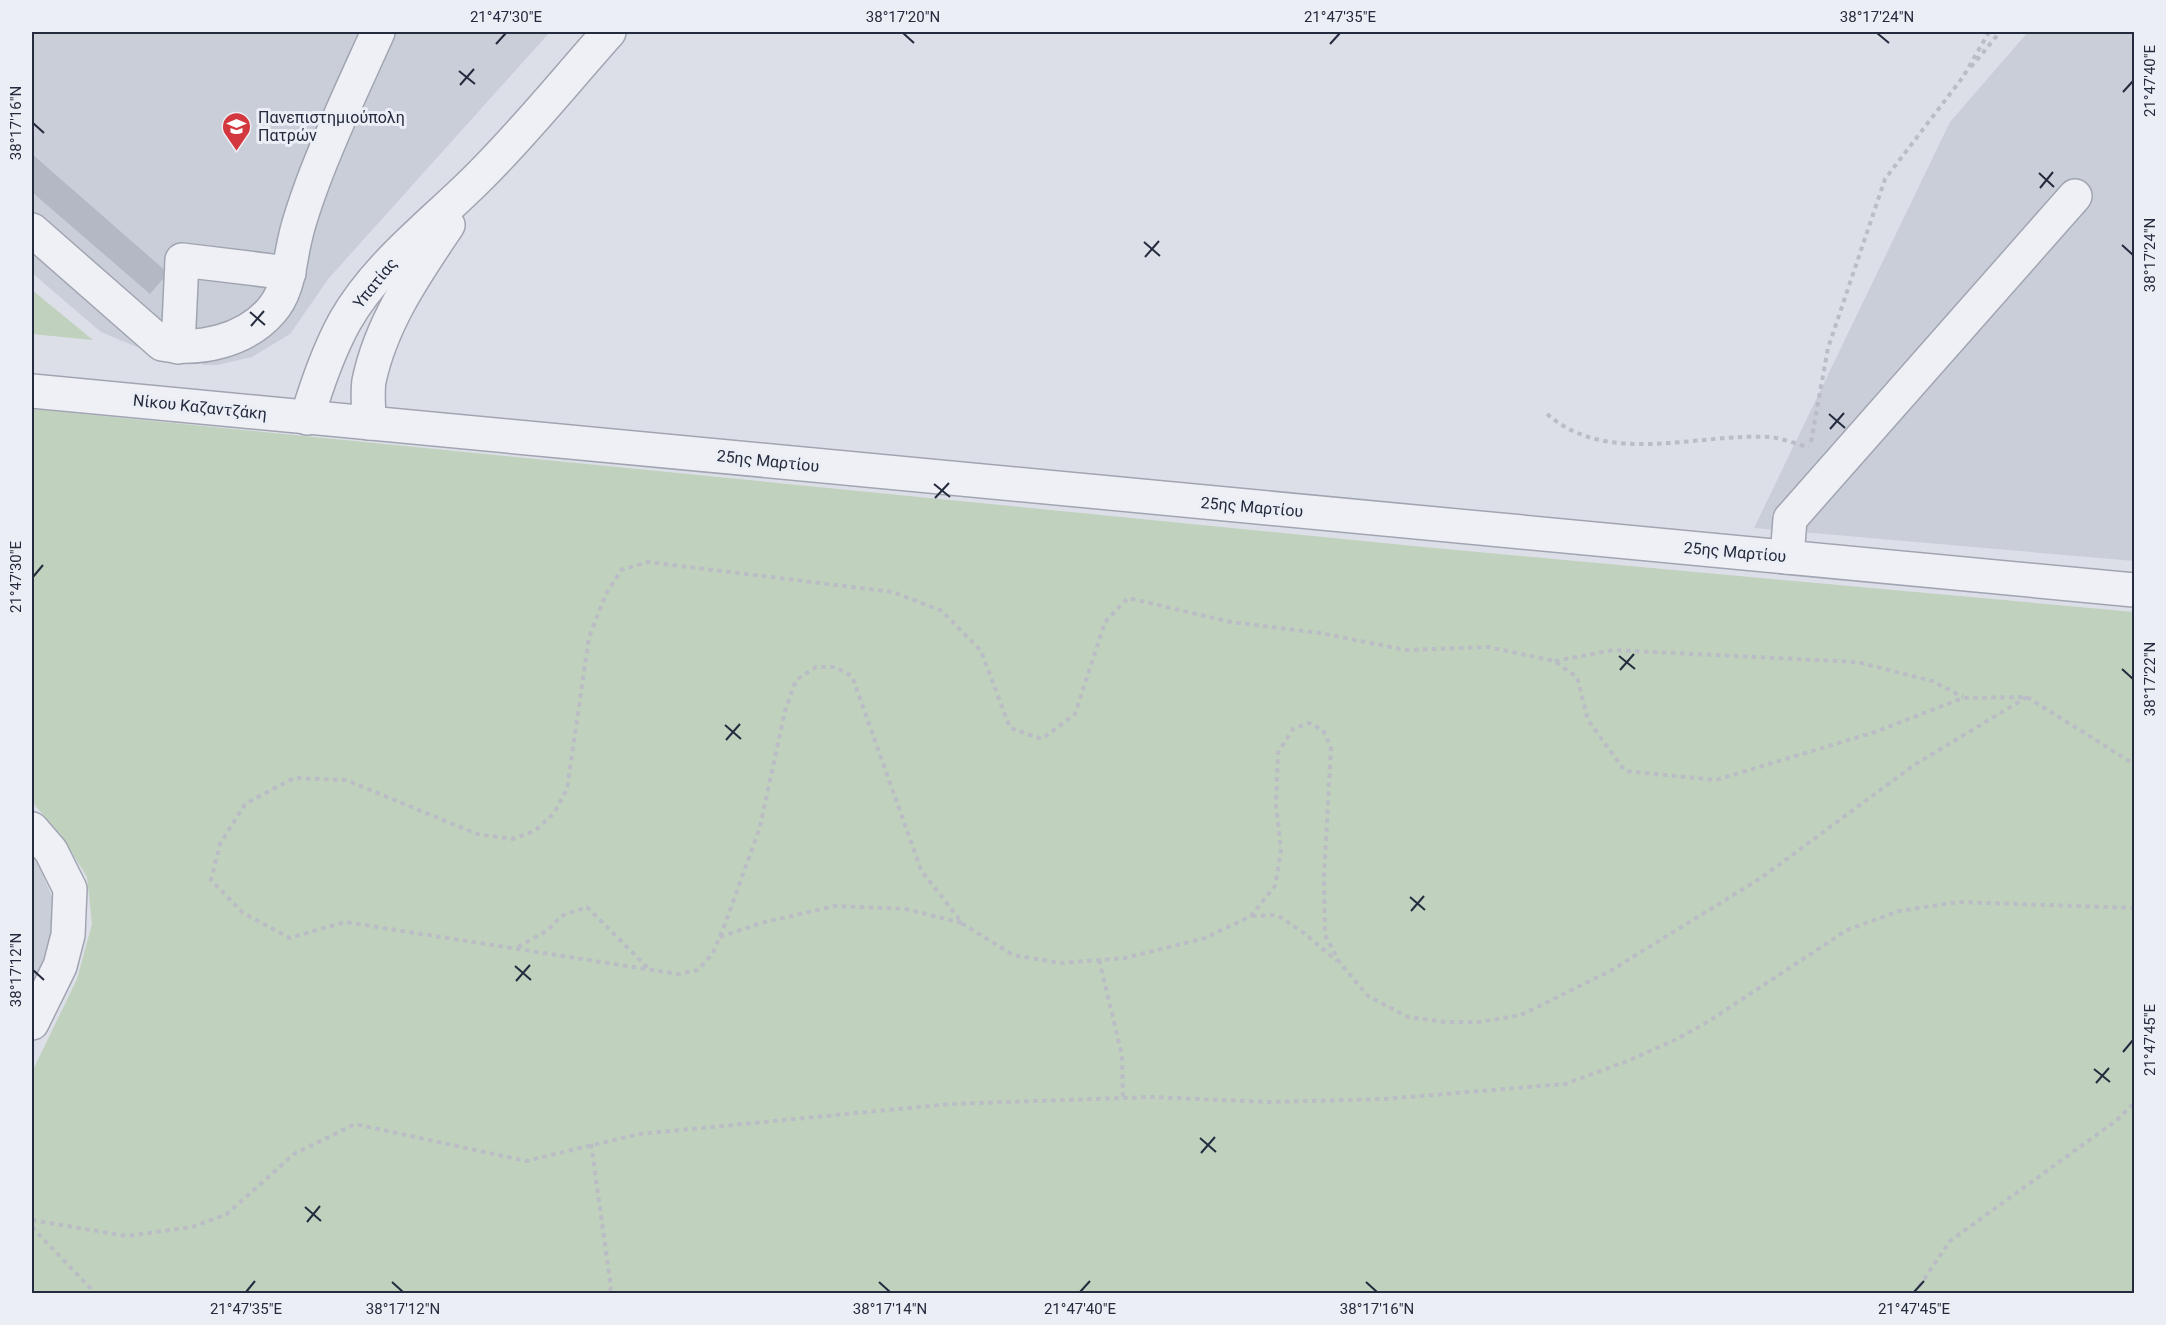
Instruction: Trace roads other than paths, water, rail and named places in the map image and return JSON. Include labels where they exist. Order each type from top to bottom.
[{"type":"street","points":[[32,230],[162,344],[178,347],[200,346],[229,339],[246,330],[272,311],[282,297],[299,222],[313,182],[378,32]]},
{"type":"street","name":"Υπατίας","points":[[307,418],[327,356],[352,311],[401,251],[482,174],[609,32]]},
{"type":"street","name":"Υπατίας","points":[[369,423],[369,384],[377,352],[394,312],[414,276],[482,174]]},
{"type":"street","points":[[1787,557],[1790,519],[2075,196]]},
{"type":"street","points":[[178,347],[182,260],[289,273]]},
{"type":"street","name":"Νίκου Καζαντζάκη","points":[[32,391],[369,423]]},
{"type":"street","name":"25ης Μαρτίου","points":[[369,423],[2134,590]]},
{"type":"street","points":[[32,829],[51,851],[70,889],[68,935],[60,966],[32,1023]]},
{"type":"place","name":"Πανεπιστημιούπολη Πατρών","points":[[237,152]]}]
